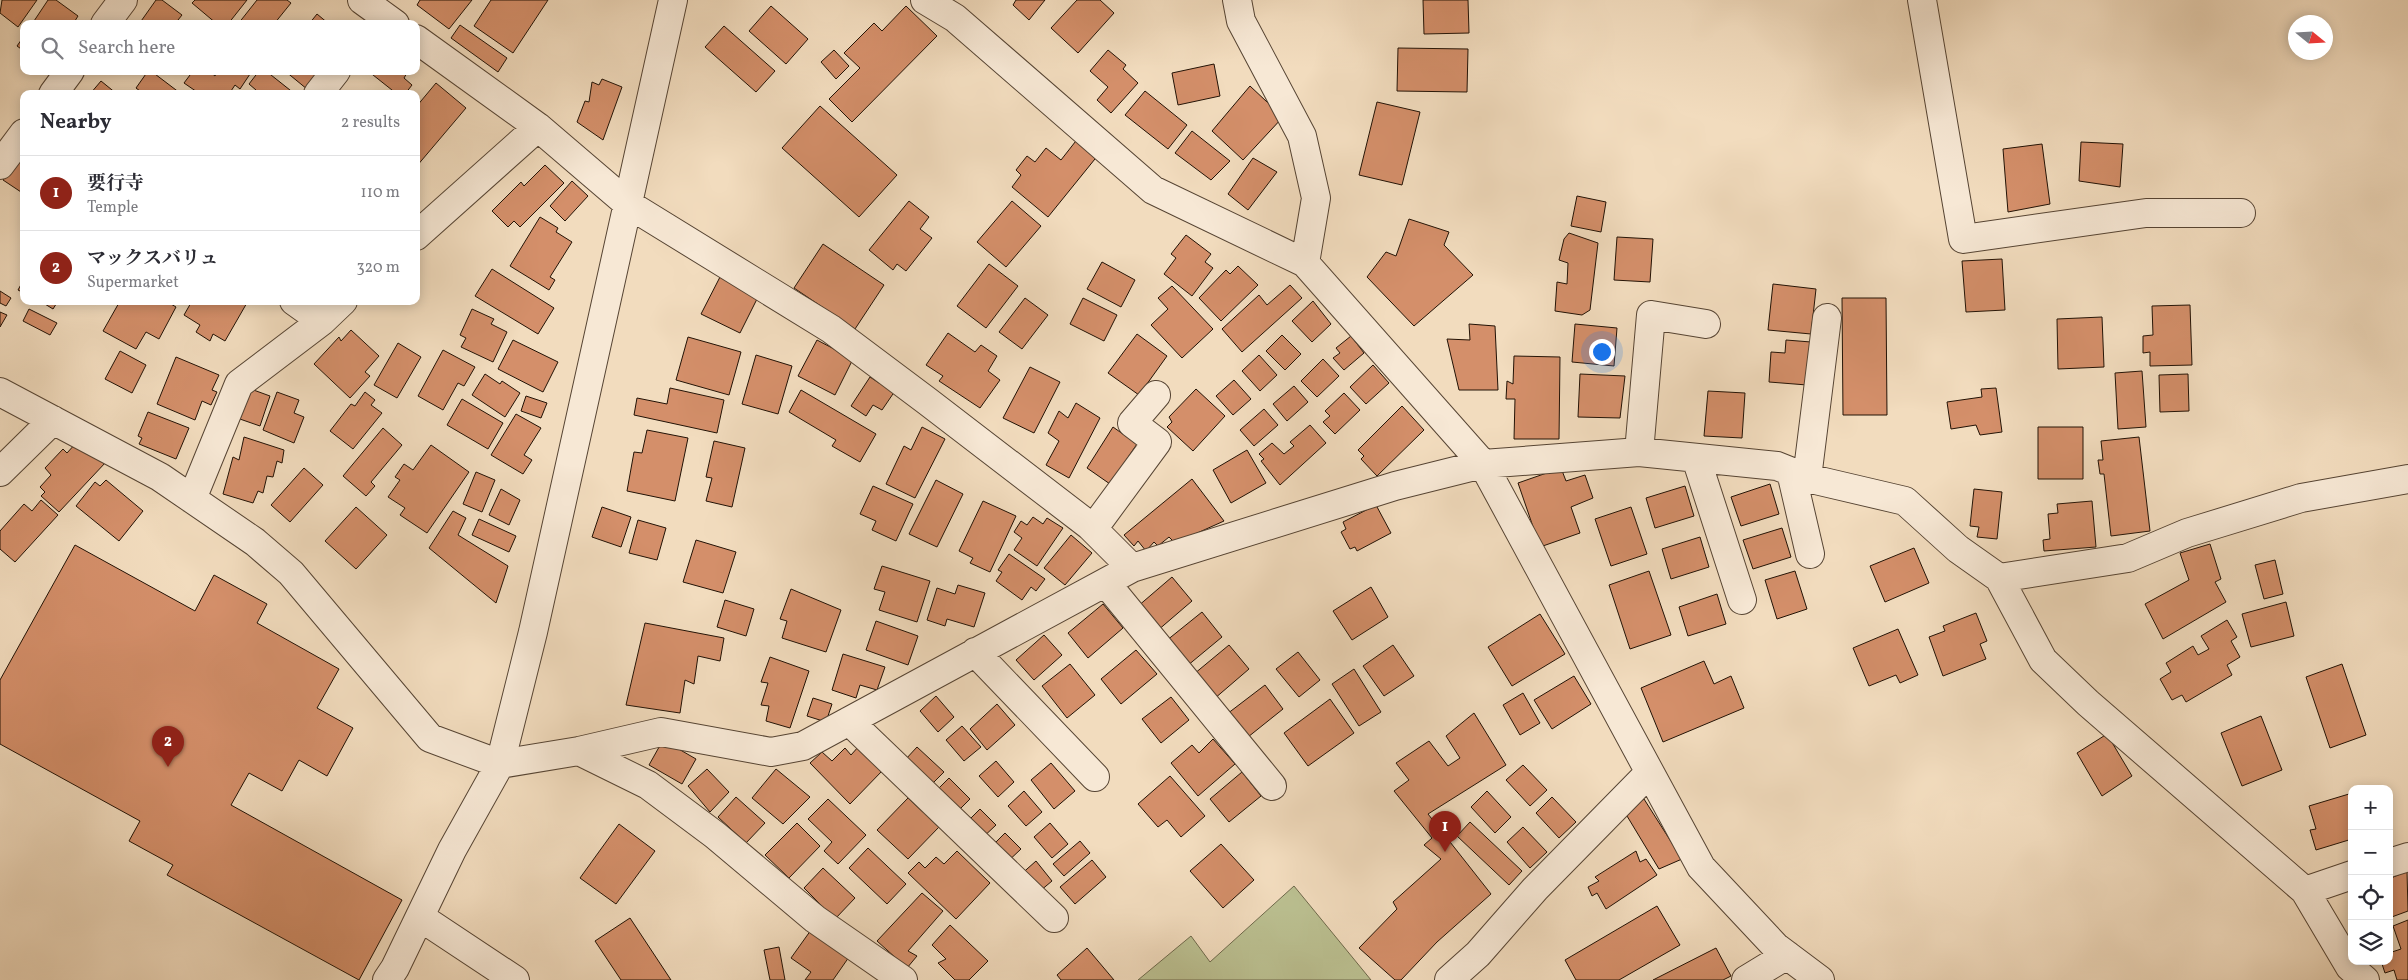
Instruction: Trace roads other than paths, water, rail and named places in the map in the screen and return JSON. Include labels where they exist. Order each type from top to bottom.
[{"type":"street","points":[[108,20],[122,0]]},
{"type":"street","points":[[387,980],[452,850],[500,764],[533,632],[673,0]]},
{"type":"street","points":[[925,0],[955,18],[1153,190],[1305,263],[1483,464],[1701,867],[1776,947],[1820,980]]},
{"type":"street","points":[[1237,0],[1241,20],[1302,136],[1316,198],[1305,263]]},
{"type":"street","points":[[1922,0],[1964,239],[2146,213],[2241,212]]},
{"type":"street","points":[[420,42],[538,126],[628,204],[831,330],[927,401],[1093,529],[1132,568]]},
{"type":"street","points":[[56,90],[67,75]]},
{"type":"street","points":[[321,90],[333,75]]},
{"type":"street","points":[[420,232],[538,126]]},
{"type":"street","points":[[0,165],[20,138]]},
{"type":"street","points":[[300,305],[322,320]]},
{"type":"street","points":[[192,499],[239,384],[339,305]]},
{"type":"street","points":[[1638,452],[1651,315],[1706,324]]},
{"type":"street","points":[[1810,554],[1799,475],[1827,318]]},
{"type":"street","points":[[0,392],[160,477],[255,542],[290,573],[430,738],[500,764],[579,751],[661,732],[771,752],[803,746],[1132,568],[1395,486],[1483,464],[1638,452],[1777,466],[1799,475],[1905,501],[1958,549],[1999,578],[2043,660],[2088,703],[2305,891],[2350,967],[2365,980]]},
{"type":"street","points":[[1093,529],[1157,442],[1132,423],[1156,395]]},
{"type":"street","points":[[0,472],[53,420]]},
{"type":"street","points":[[1696,458],[1742,600]]},
{"type":"street","points":[[1999,578],[2128,558],[2187,533],[2301,498],[2408,479]]},
{"type":"street","points":[[1106,583],[1272,786]]},
{"type":"street","points":[[975,652],[1095,777]]},
{"type":"street","points":[[848,721],[1054,918]]},
{"type":"street","points":[[579,751],[648,785],[715,835],[814,919],[903,980]]},
{"type":"street","points":[[1448,980],[1478,954],[1535,889],[1649,774]]},
{"type":"street","points":[[2393,862],[2408,857]]},
{"type":"street","points":[[2305,891],[2348,876]]},
{"type":"street","points":[[420,917],[515,980]]},
{"type":"street","points":[[1746,980],[1788,955]]},
{"type":"place","name":"マックスバリュ","points":[[168,767]]},
{"type":"place","name":"要行寺","points":[[1445,852]]}]
